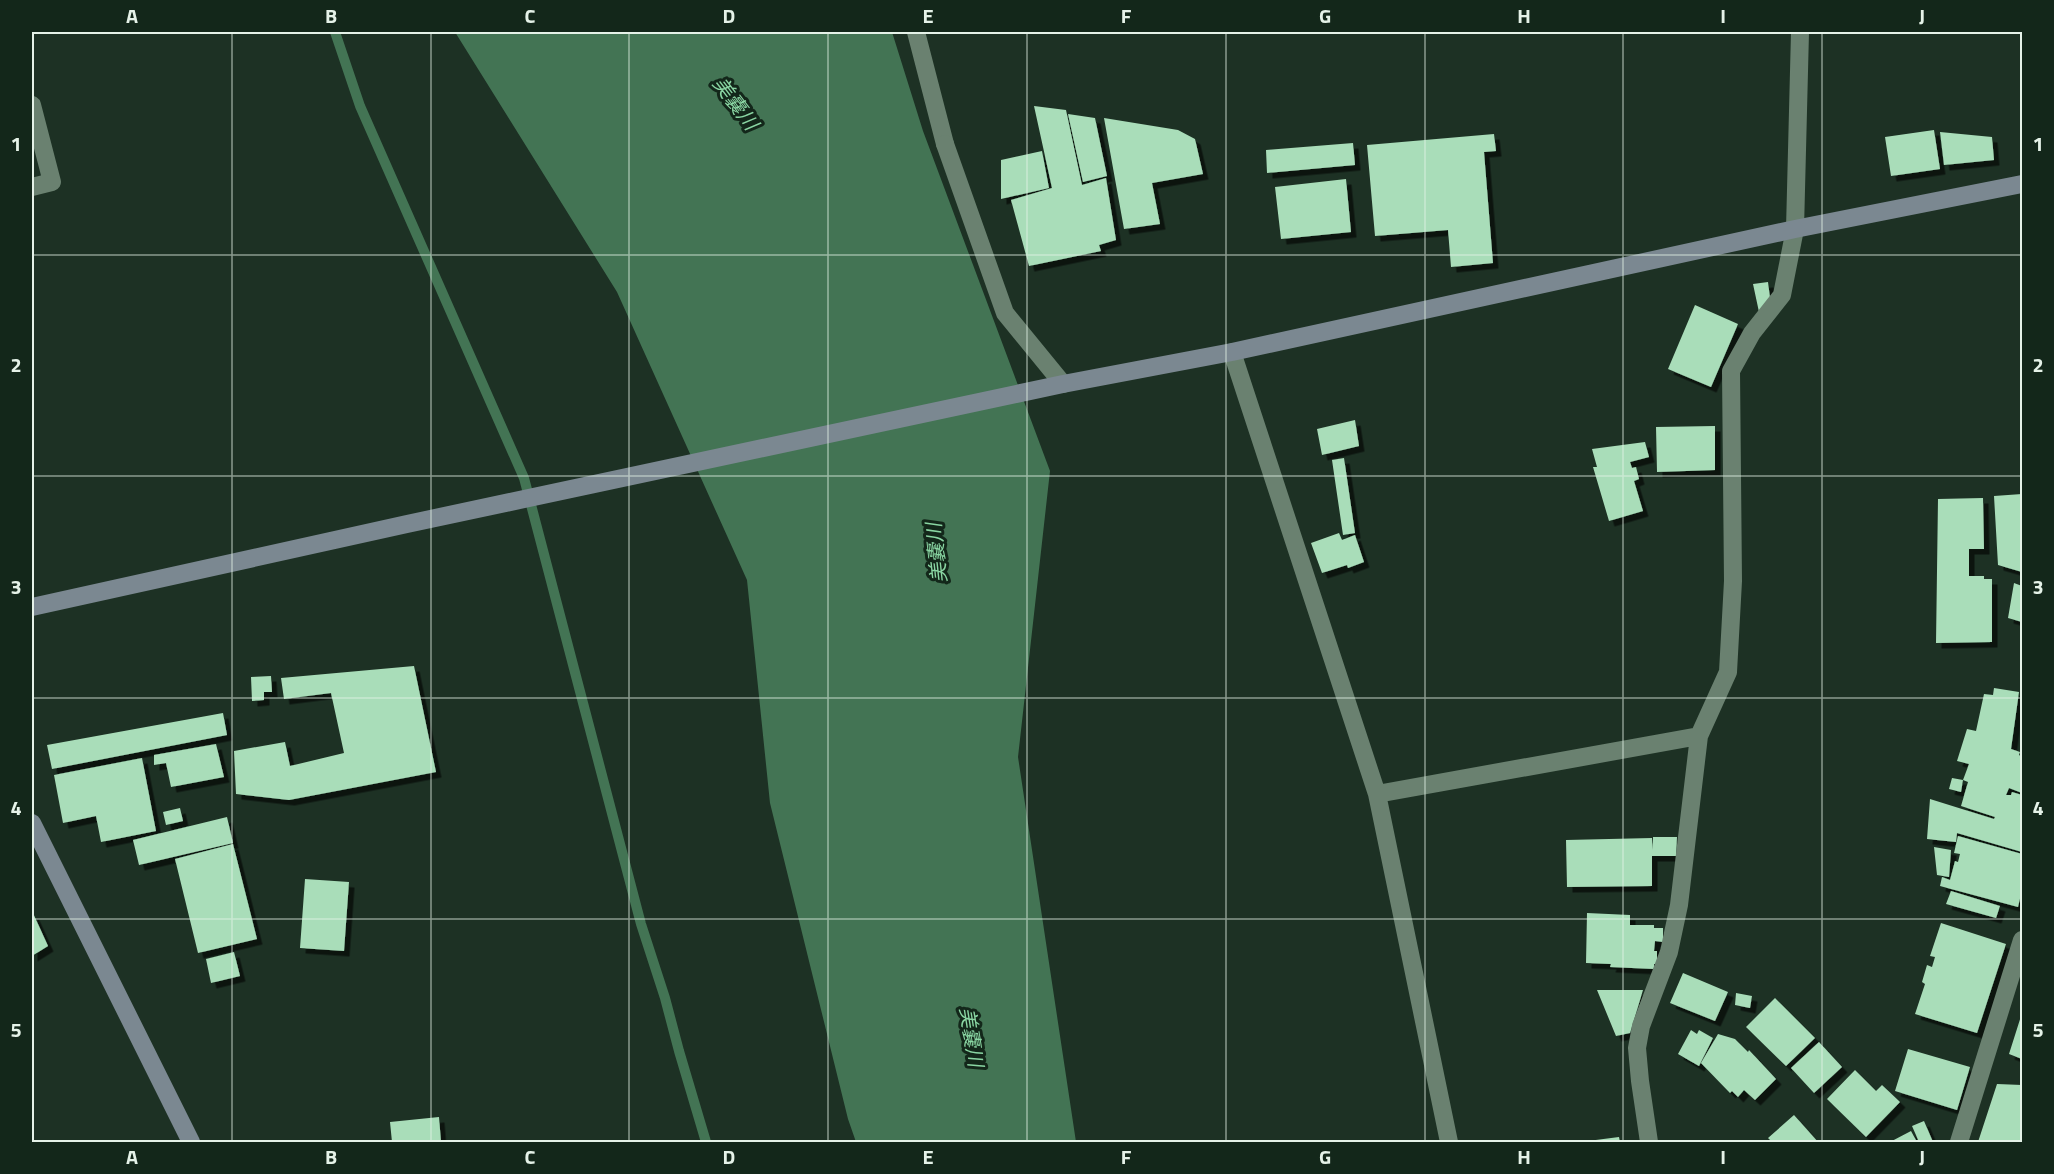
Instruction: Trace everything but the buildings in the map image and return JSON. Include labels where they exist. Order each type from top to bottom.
[{"type":"street","points":[[916,32],[945,144],[1005,314],[1063,384]]},
{"type":"street","points":[[1649,1143],[1637,1048],[1641,1026],[1669,952],[1679,905],[1699,736],[1728,672],[1733,581],[1731,371],[1752,333],[1782,296],[1796,229],[1800,32]]},
{"type":"street","points":[[32,105],[52,182],[32,187]]},
{"type":"street","points":[[32,607],[407,524],[1063,384],[1232,352],[1796,229],[2022,184]]},
{"type":"street","points":[[1232,352],[1377,794],[1449,1143]]},
{"type":"street","points":[[1377,794],[1699,736]]},
{"type":"street","points":[[34,833],[191,1143]]},
{"type":"street","points":[[1959,1143],[2022,940]]},
{"type":"water","name":"美嚢川","points":[[455,32],[892,32],[923,131],[1050,471],[1018,757],[1076,1142],[856,1142],[848,1119],[770,803],[747,580],[617,292]]},
{"type":"waterway","points":[[335,32],[360,106],[524,478],[641,924],[665,998],[706,1142]]}]
